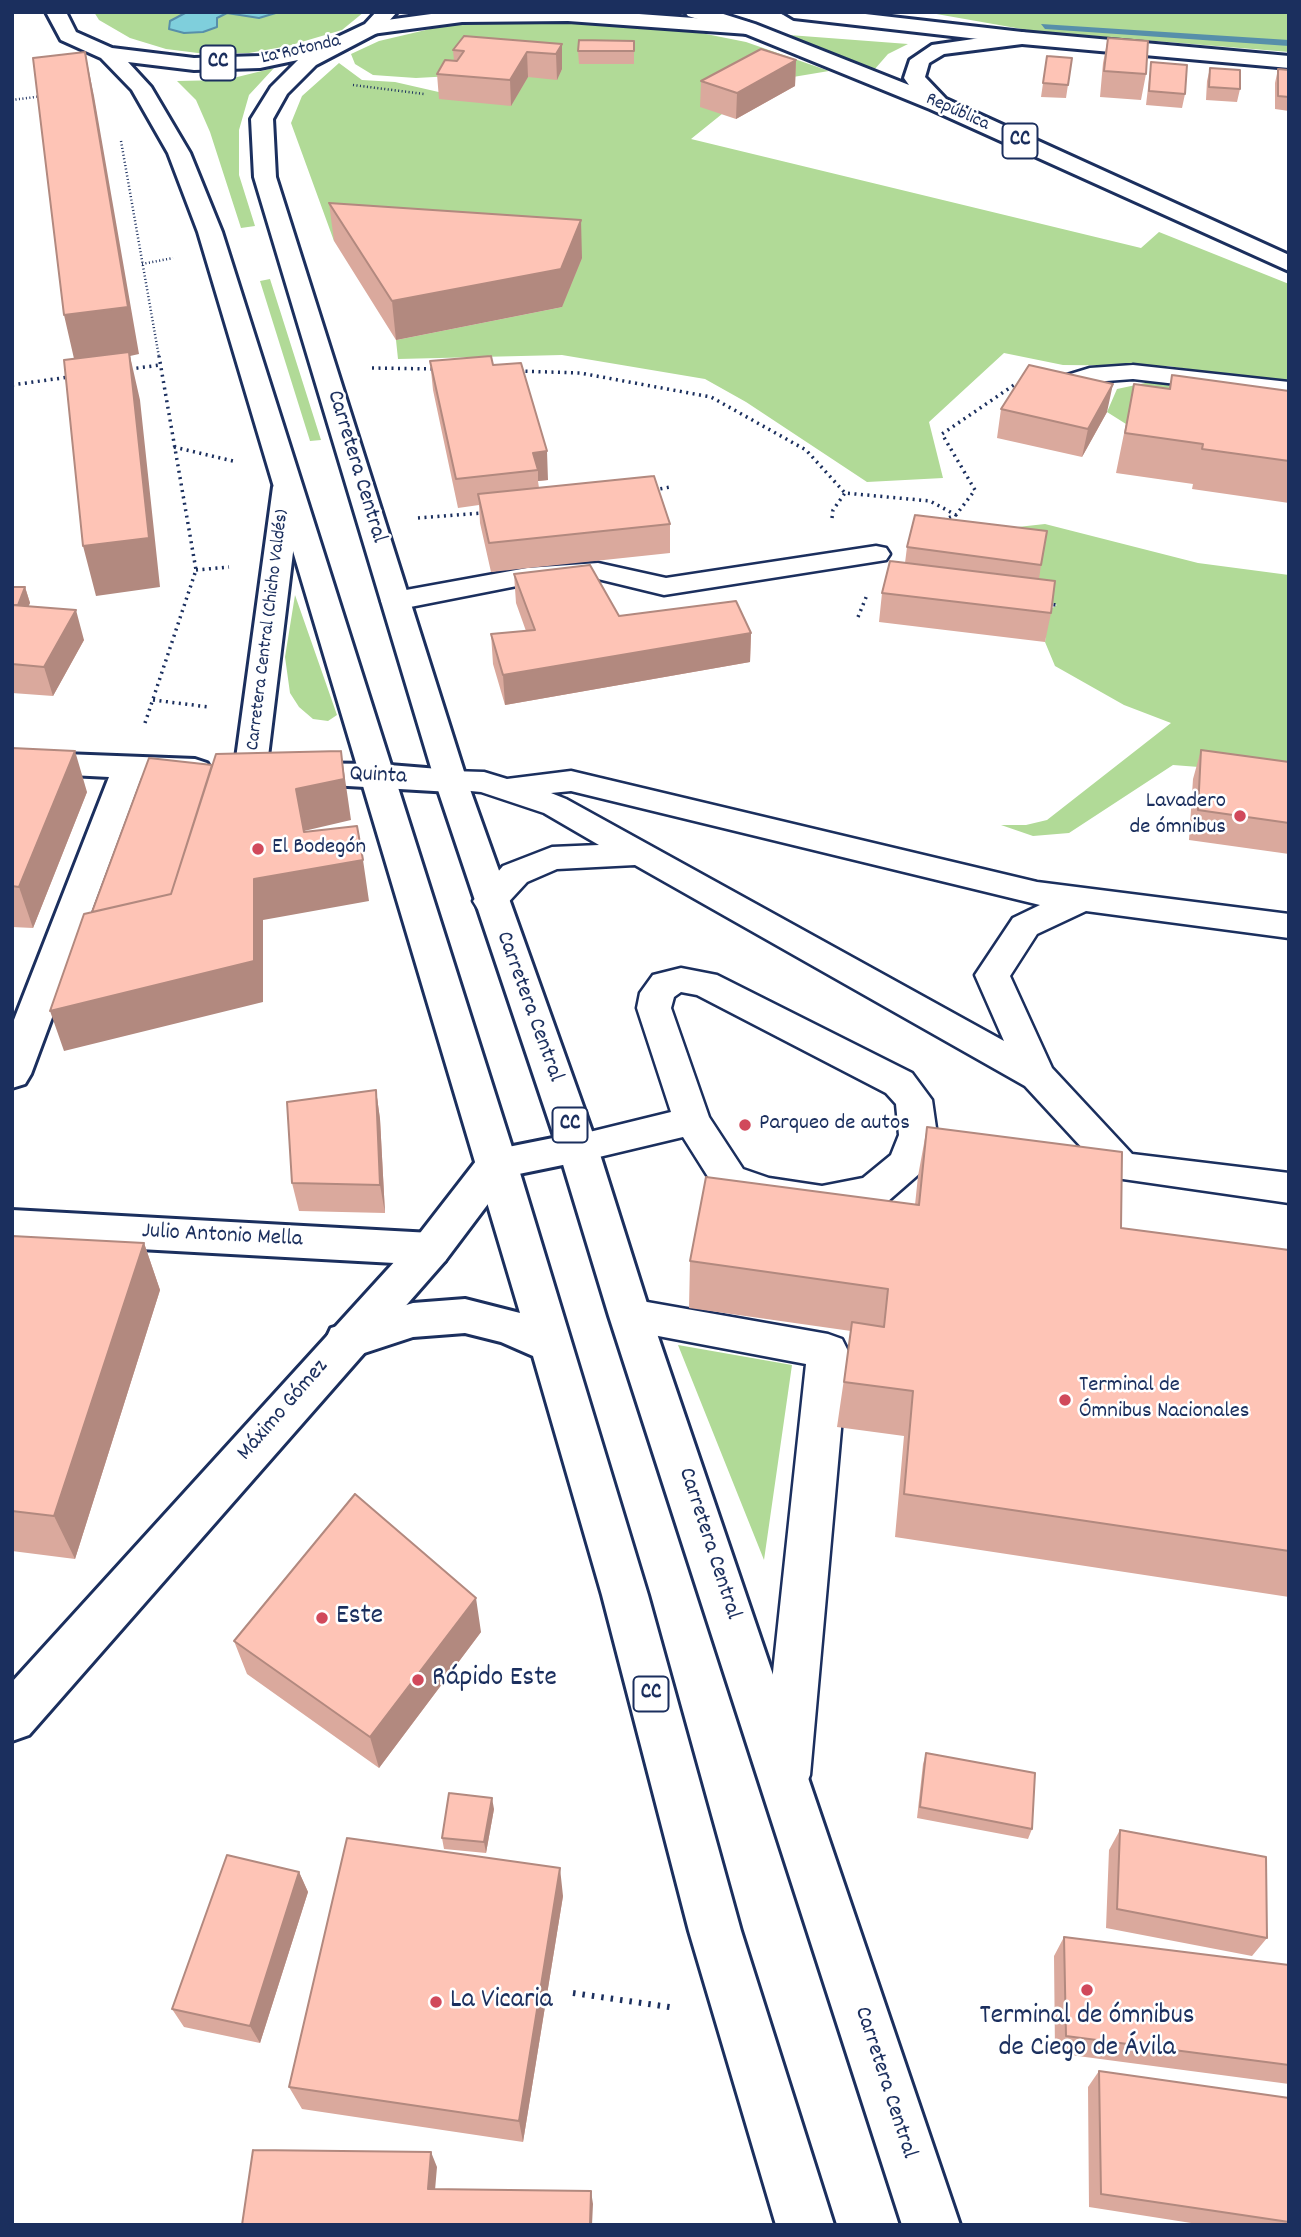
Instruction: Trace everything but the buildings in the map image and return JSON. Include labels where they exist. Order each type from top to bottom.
[{"type":"main road","points":[[56,12],[68,36]]},
{"type":"main road","name":"La Rotonda","points":[[36,18],[108,54],[194,64],[260,62],[321,54],[372,28],[387,12]]},
{"type":"main road","name":"República","points":[[695,12],[748,27],[938,104],[1289,264]]},
{"type":"main road","points":[[794,12],[1023,38],[1289,62]]},
{"type":"main road","points":[[372,28],[462,16],[568,15],[748,27],[1023,38]]},
{"type":"main road","points":[[938,104],[914,78],[920,60],[939,49],[1023,38]]},
{"type":"main road","name":"CC","points":[[108,54],[141,87],[179,153],[210,232],[496,1163],[625,1595],[715,1931],[806,2225]]},
{"type":"main road","name":"Carretera Central","points":[[321,54],[278,91],[262,119],[265,177],[280,234],[326,367],[450,781],[578,1148],[931,2225]]},
{"type":"main road","name":"Carretera Central (Chicho Valdés)","points":[[250,773],[287,487]]},
{"type":"main road","name":"Quinta","points":[[12,762],[250,773],[377,775],[450,781]]},
{"type":"main road","points":[[12,1073],[129,767]]},
{"type":"main road","points":[[496,1163],[578,1148]]},
{"type":"main road","name":"Máximo Gómez","points":[[12,1718],[346,1340],[431,1249],[496,1163]]},
{"type":"main road","name":"Julio Antonio Mella","points":[[12,1226],[431,1249]]},
{"type":"main road","points":[[346,1340],[413,1320],[465,1316],[509,1326],[549,1344]]},
{"type":"lane","points":[[1063,384],[1090,376],[1133,372],[1289,390]]},
{"type":"lane","points":[[395,601],[527,576],[598,571],[643,579],[664,587],[876,554]]},
{"type":"lane","points":[[450,781],[484,782],[555,806],[1038,1076],[1122,1167],[1289,1188]]},
{"type":"lane","points":[[507,788],[571,781],[1037,893],[1289,926]]},
{"type":"lane","points":[[490,901],[515,874],[552,858],[641,854]]},
{"type":"lane","points":[[1038,1076],[992,975],[1025,926],[1082,899]]},
{"type":"lane","points":[[681,980],[705,985],[899,1083],[914,1101],[918,1135],[906,1164],[874,1191],[822,1200],[769,1193],[730,1180],[692,1121],[654,1008],[657,993],[665,984],[681,980]]},
{"type":"lane","points":[[578,1148],[692,1121]]},
{"type":"lane","points":[[631,1316],[828,1351],[785,1779]]},
{"type":"path","points":[[321,54],[352,85],[424,94]]},
{"type":"path","points":[[129,767],[196,570],[112,89],[141,87]]},
{"type":"path","points":[[12,100],[50,96]]},
{"type":"path","points":[[121,370],[160,365]]},
{"type":"path","points":[[326,367],[446,370]]},
{"type":"path","points":[[513,371],[580,373],[711,397],[806,450],[845,493],[930,501],[956,515]]},
{"type":"path","points":[[12,385],[82,375]]},
{"type":"path","points":[[943,520],[956,515],[975,490],[942,434],[1014,385],[1063,384]]},
{"type":"path","points":[[645,491],[670,487]]},
{"type":"path","points":[[372,517],[443,518],[494,512]]},
{"type":"path","points":[[573,1993],[743,2018]]},
{"type":"green space","points":[[94,12],[187,12],[176,18],[169,29],[193,33],[217,27],[217,18],[227,13],[259,18],[279,12],[364,12],[342,30],[288,46],[249,53],[206,54],[166,49],[130,38],[99,20]]},
{"type":"green space","points":[[925,12],[1289,12],[1289,52],[1033,31]]},
{"type":"green space","points":[[536,20],[601,21],[691,31],[746,42],[829,71],[775,80],[722,114],[691,139],[1141,248],[1159,232],[1289,284],[1289,384],[1168,366],[1063,365],[1004,353],[929,422],[943,478],[867,482],[746,402],[705,379],[562,355],[398,359],[396,340],[562,307],[443,248],[334,241],[291,123],[302,96],[339,63],[362,80],[395,82],[443,93],[562,70],[416,78],[373,75],[355,64],[351,54],[379,41],[447,25]]},
{"type":"green space","points":[[789,35],[908,44],[888,54],[874,70]]},
{"type":"green space","points":[[274,68],[249,95],[239,130],[239,175],[255,226],[241,228],[210,132],[196,100],[177,81],[225,80]]},
{"type":"green space","points":[[270,279],[321,440],[310,441],[260,281]]},
{"type":"green space","points":[[1164,379],[1289,395],[1134,398],[1126,424],[1107,412],[1117,389]]},
{"type":"green space","points":[[1045,524],[1198,563],[1289,575],[1289,774],[1173,765],[1069,833],[1033,836],[1001,825],[1026,825],[1047,820],[1171,723],[1124,705],[1055,666],[1045,642],[1049,610],[1057,605],[1036,594],[981,531]]},
{"type":"green space","points":[[295,595],[337,715],[328,721],[313,719],[299,707],[290,693],[285,657]]},
{"type":"green space","points":[[678,1345],[792,1365],[764,1560]]},
{"type":"water","points":[[187,12],[279,12],[259,18],[227,13],[217,18],[217,27],[203,32],[184,33],[169,29],[170,21]]},
{"type":"waterway","points":[[1045,26],[1289,43]]},
{"type":"place","name":"Lavadero de ómnibus","points":[[1240,816]]},
{"type":"place","name":"El Bodegón","points":[[258,849]]},
{"type":"place","name":"Parqueo de autos","points":[[745,1125]]},
{"type":"place","name":"Terminal de Ómnibus Nacionales","points":[[1065,1400]]},
{"type":"place","name":"Este","points":[[322,1618]]},
{"type":"place","name":"Rápido Este","points":[[418,1680]]},
{"type":"place","name":"Terminal de ómnibus de Ciego de Ávila","points":[[1087,1990]]},
{"type":"place","name":"La Vicaria","points":[[436,2002]]}]
